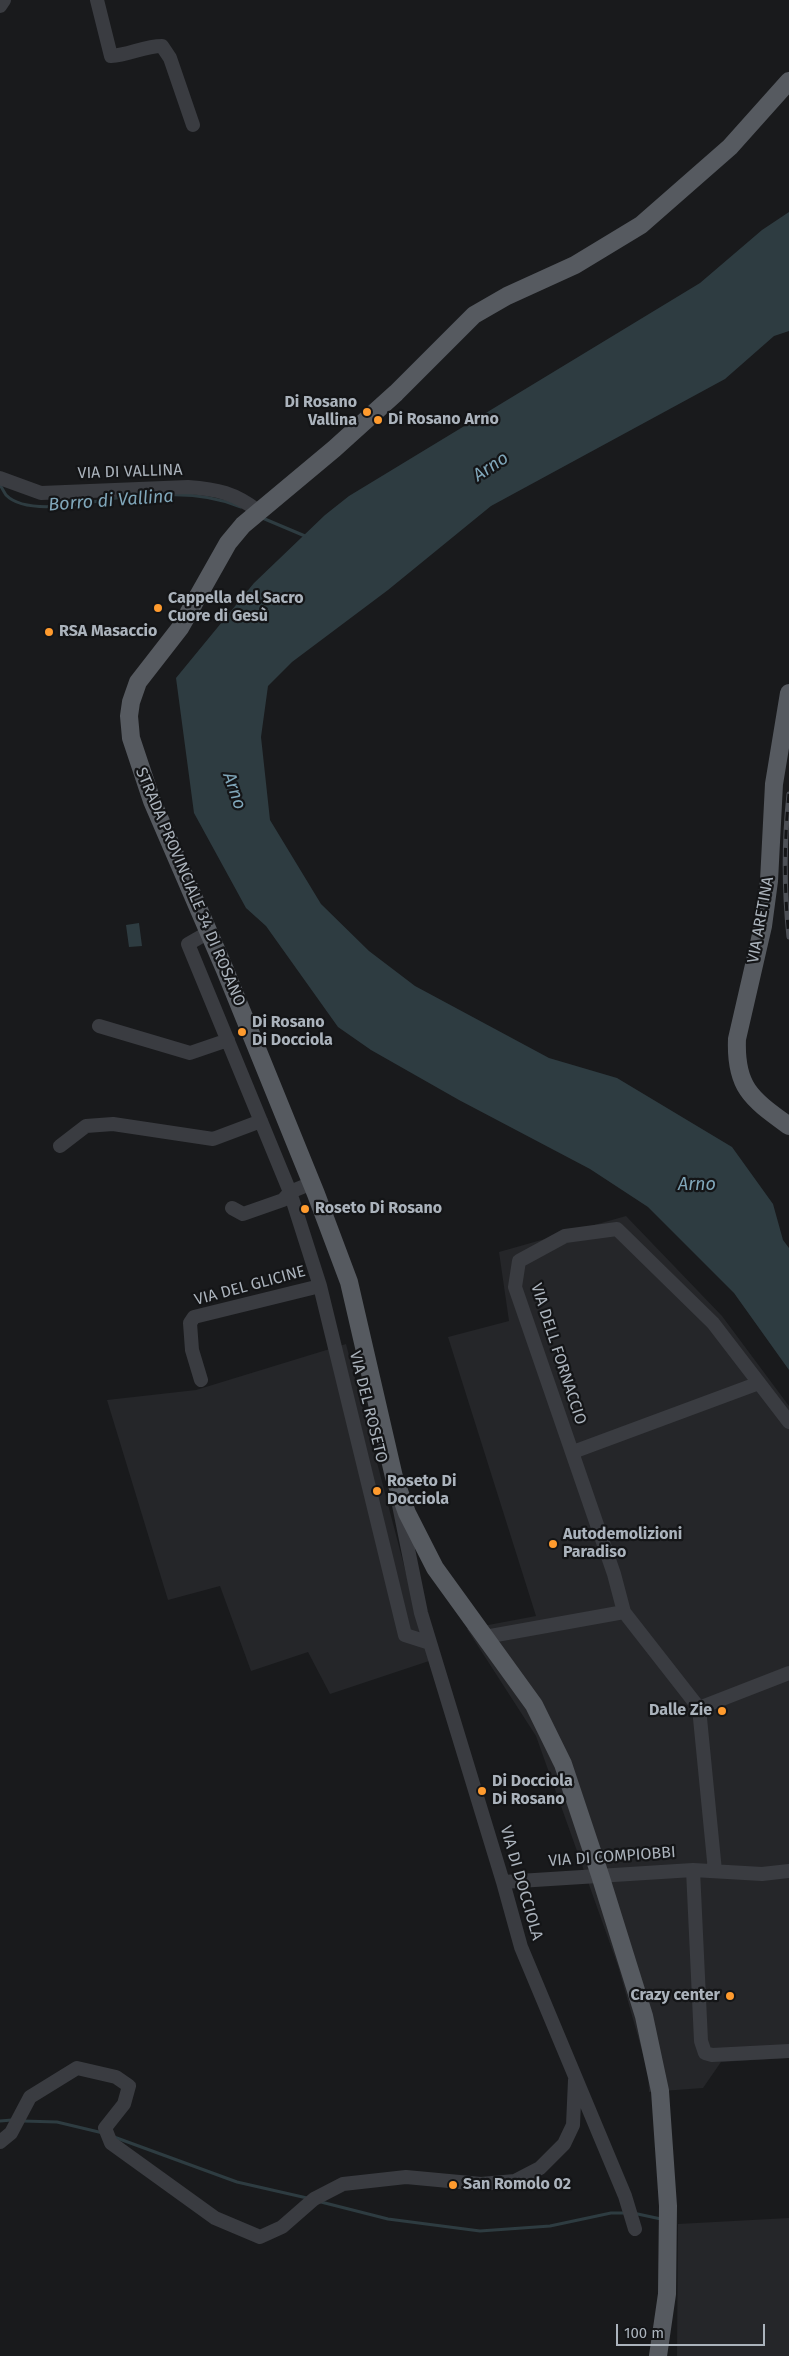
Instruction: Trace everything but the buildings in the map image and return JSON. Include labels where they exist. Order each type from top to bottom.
[{"type":"main road","name":"STRADA PROVINCIALE 34 DI ROSANO","points":[[658,2356],[667,2294],[668,2216],[660,2091],[644,2016],[600,1875],[563,1764],[534,1705],[435,1568],[407,1513],[394,1478],[349,1282],[312,1183],[137,762],[131,738],[130,702],[138,682],[170,643],[189,614],[228,543],[255,514],[334,449],[396,392],[474,315],[507,296],[575,265],[642,225],[730,147],[789,81]]},
{"type":"main road","name":"VIA ARETINA","points":[[789,693],[774,784],[769,881],[763,926],[737,1039],[739,1075],[745,1087],[755,1100],[789,1126]]},
{"type":"street","points":[[0,6],[4,0]]},
{"type":"street","points":[[97,0],[111,56],[122,55],[150,46],[162,46],[170,58],[194,125]]},
{"type":"street","name":"VIA DI VALLINA","points":[[0,478],[31,491],[41,493],[188,487],[211,489],[241,498],[255,514]]},
{"type":"street","name":"VIA DEL ROSETO","points":[[209,932],[188,944],[290,1192],[320,1286],[405,1635],[430,1643]]},
{"type":"street","points":[[98,1026],[190,1053],[228,1040]]},
{"type":"street","points":[[60,1146],[86,1126],[113,1124],[213,1139],[261,1120]]},
{"type":"street","points":[[232,1208],[243,1214],[284,1200],[290,1192],[312,1183]]},
{"type":"street","name":"VIA DELL FORNACCIO","points":[[624,1612],[614,1574],[515,1287],[519,1261],[565,1236],[617,1230],[713,1323],[789,1422]]},
{"type":"street","name":"VIA DEL GLICINE","points":[[201,1380],[192,1350],[190,1323],[194,1317],[320,1286]]},
{"type":"street","points":[[572,1452],[760,1383]]},
{"type":"street","name":"VIA DI DOCCIOLA","points":[[394,1478],[405,1540],[430,1643],[521,1947],[625,2196],[635,2229]]},
{"type":"street","points":[[485,1637],[624,1612],[699,1708],[715,1870]]},
{"type":"street","points":[[699,1708],[789,1673]]},
{"type":"street","name":"VIA DI COMPIOBBI","points":[[693,1870],[701,2041],[705,2054],[789,2051]]},
{"type":"street","name":"VIA DI COMPIOBBI","points":[[503,1882],[693,1870],[762,1874],[789,1872]]},
{"type":"street","points":[[0,2142],[11,2133],[30,2097],[77,2068],[116,2077],[129,2086],[124,2104],[105,2128],[111,2143],[215,2218],[260,2236],[282,2227],[314,2199],[343,2184],[406,2177],[481,2184],[515,2181],[540,2168],[564,2144],[573,2125],[575,2080]]},
{"type":"shaded area","points":[[626,1216],[722,1316],[789,1406],[789,2058],[721,2062],[703,2088],[649,2092],[648,2072],[618,1966],[536,1736],[467,1629],[536,1616],[448,1337],[509,1321],[499,1252]]},
{"type":"shaded area","points":[[346,1344],[429,1661],[330,1694],[308,1652],[251,1671],[220,1586],[168,1600],[107,1400],[196,1390]]},
{"type":"shaded area","points":[[789,2218],[789,2356],[677,2356],[678,2224]]},
{"type":"water","name":"Arno","points":[[789,212],[789,331],[774,336],[725,379],[491,506],[388,590],[292,662],[268,686],[261,737],[270,820],[321,904],[369,951],[415,986],[549,1058],[617,1078],[732,1147],[773,1204],[783,1240],[789,1248],[789,1370],[734,1293],[648,1207],[590,1169],[459,1100],[371,1050],[338,1027],[266,926],[246,908],[194,813],[176,678],[254,583],[325,515],[349,496],[700,283],[762,230]]},
{"type":"water","points":[[139,923],[142,946],[129,947],[126,925]]},
{"type":"waterway","name":"Borro di Vallina","points":[[0,485],[6,495],[17,502],[31,506],[66,506],[131,496]]},
{"type":"waterway","name":"Borro di Vallina","points":[[167,495],[204,497],[241,507]]},
{"type":"waterway","name":"Borro di Vallina","points":[[260,517],[305,536]]},
{"type":"waterway","points":[[0,2121],[12,2120]]},
{"type":"waterway","points":[[23,2121],[57,2122],[103,2133]]},
{"type":"waterway","points":[[114,2137],[237,2182],[307,2198]]},
{"type":"waterway","points":[[321,2202],[388,2219],[480,2231],[550,2226],[611,2213],[627,2213]]},
{"type":"waterway","points":[[633,2213],[661,2219]]},
{"type":"railway","points":[[789,794],[785,866],[789,937]]},
{"type":"place","name":"Di Rosano Vallina","points":[[367,412]]},
{"type":"place","name":"Di Rosano Arno","points":[[378,420]]},
{"type":"place","name":"Cappella del Sacro Cuore di Gesù","points":[[158,608]]},
{"type":"place","name":"RSA Masaccio","points":[[49,632]]},
{"type":"place","name":"Di Rosano Di Docciola","points":[[242,1032]]},
{"type":"place","name":"Roseto Di Rosano","points":[[305,1209]]},
{"type":"place","name":"Roseto Di Docciola","points":[[377,1491]]},
{"type":"place","name":"Autodemolizioni Paradiso","points":[[553,1544]]},
{"type":"place","name":"Dalle Zie","points":[[722,1711]]},
{"type":"place","name":"Di Docciola Di Rosano","points":[[482,1791]]},
{"type":"place","name":"Crazy center","points":[[730,1996]]},
{"type":"place","name":"San Romolo 02","points":[[453,2185]]}]
